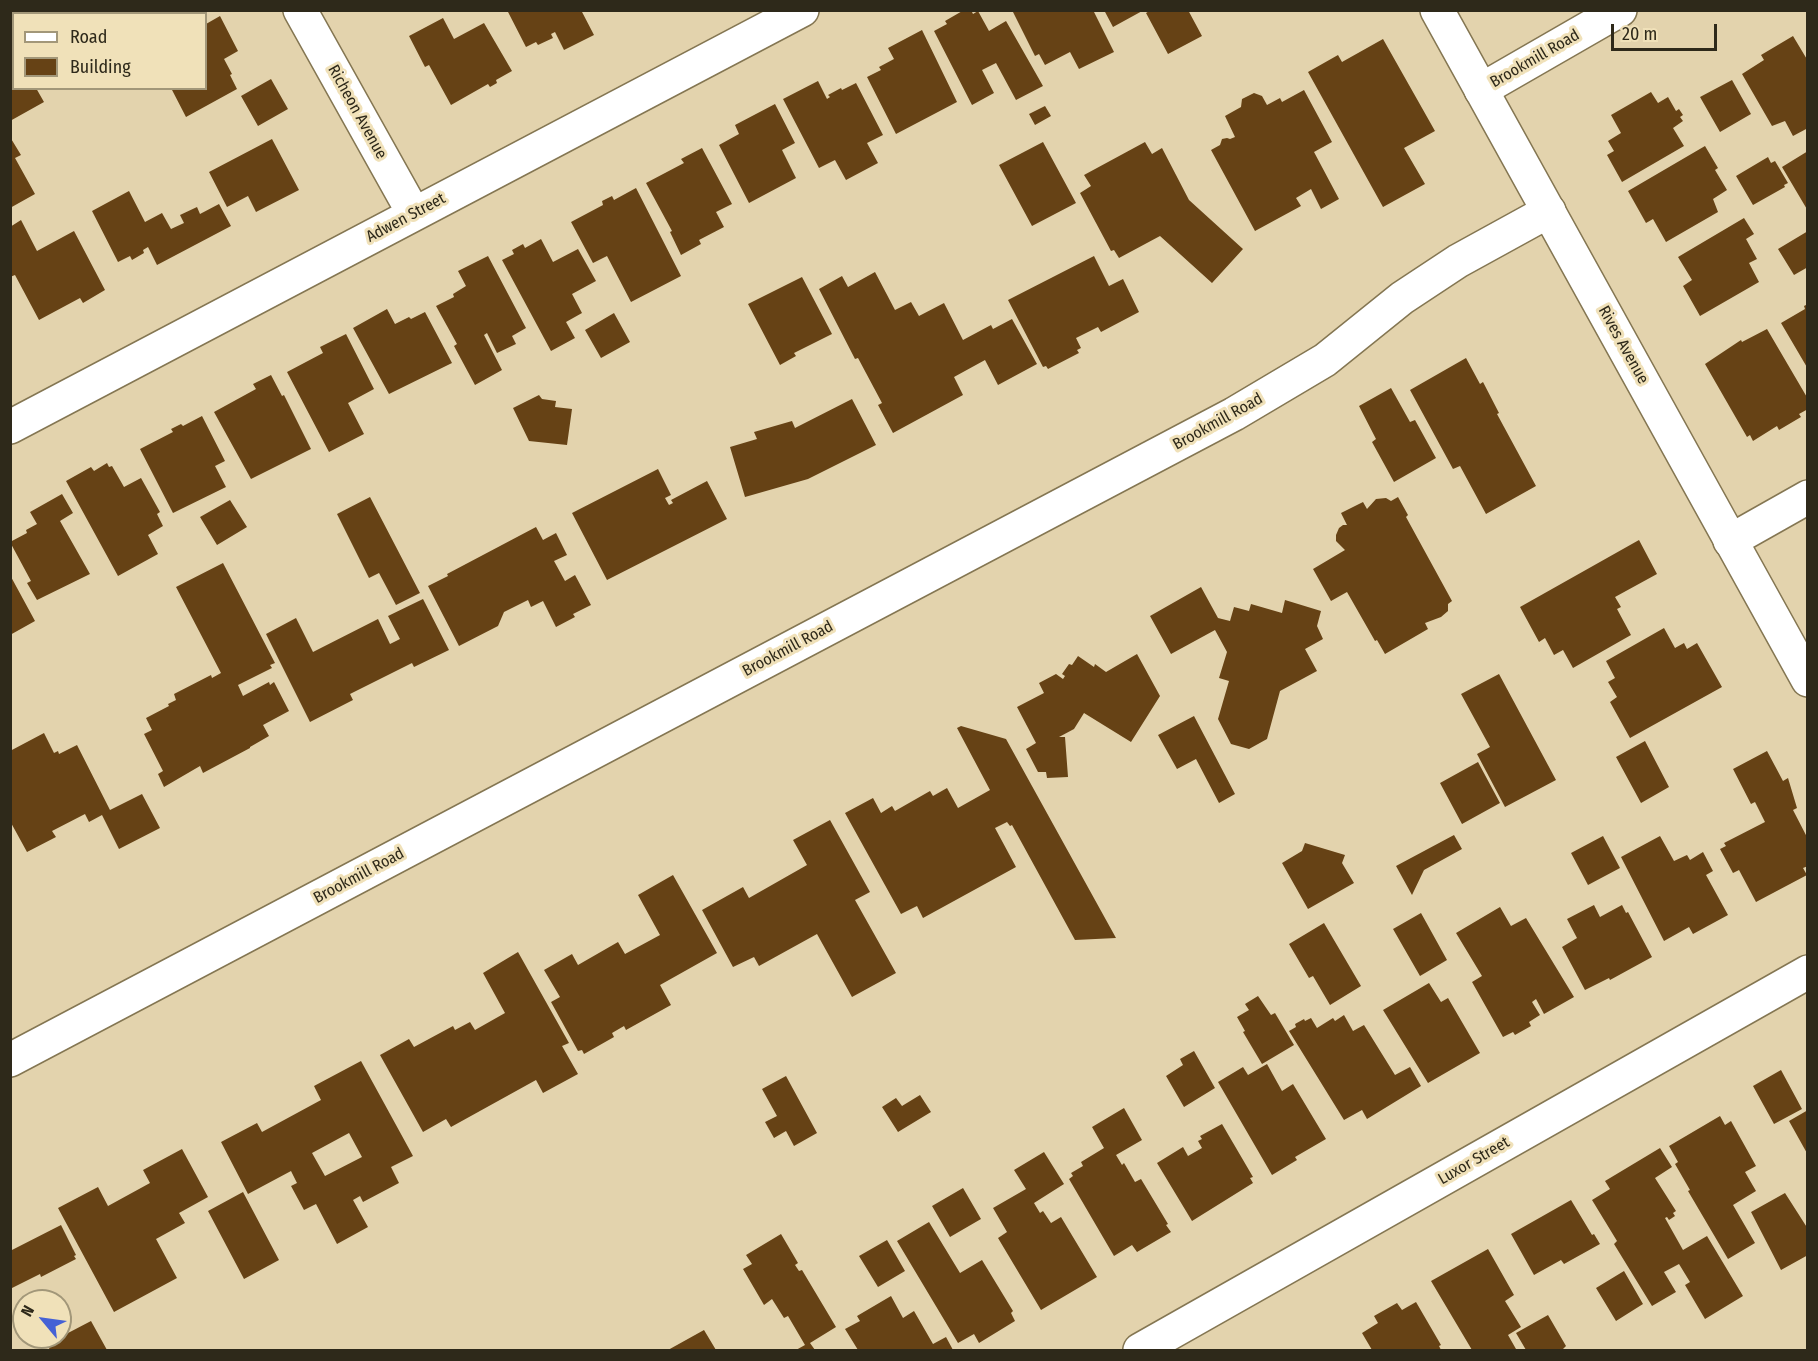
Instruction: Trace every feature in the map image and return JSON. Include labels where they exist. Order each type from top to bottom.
[{"type":"street","name":"Richeon Avenue","points":[[300,10],[414,214]]},
{"type":"street","name":"Adwen Street","points":[[10,426],[802,10]]},
{"type":"street","name":"Rives Avenue","points":[[1437,10],[1808,680]]},
{"type":"street","name":"Brookmill Road","points":[[1481,90],[1620,10]]},
{"type":"street","name":"Brookmill Road","points":[[10,1060],[1234,414],[1326,360],[1402,298],[1458,261],[1549,211]]},
{"type":"street","points":[[1730,541],[1808,497]]},
{"type":"street","name":"Luxor Street","points":[[1140,1350],[1808,972]]},
{"type":"building","points":[[109,10],[199,10],[200,12],[110,12]]},
{"type":"building","points":[[507,10],[581,10],[594,35],[564,50],[555,32],[551,34],[553,38],[538,45],[536,42],[526,47]]},
{"type":"building","points":[[964,10],[971,10],[973,14],[978,11],[989,31],[1006,21],[1043,86],[1016,100],[996,63],[982,70],[994,93],[972,105],[934,31],[947,24],[945,21]]},
{"type":"building","points":[[1012,10],[1093,10],[1114,52],[1079,69],[1070,52],[1045,65],[1039,54],[1035,56]]},
{"type":"building","points":[[1104,10],[1144,10],[1113,27]]},
{"type":"building","points":[[1151,10],[1188,10],[1202,36],[1168,54],[1146,13]]},
{"type":"building","points":[[220,16],[238,51],[224,59],[237,89],[186,117],[172,90],[207,90],[207,23]]},
{"type":"building","points":[[443,18],[454,39],[484,23],[512,71],[496,80],[497,83],[490,87],[488,84],[451,105],[429,65],[425,67],[409,36]]},
{"type":"building","points":[[922,30],[957,102],[896,134],[867,77],[881,70],[879,67],[894,59],[888,48]]},
{"type":"building","points":[[1793,36],[1808,61],[1808,128],[1793,136],[1785,121],[1772,126],[1742,74],[1764,60],[1761,55]]},
{"type":"building","points":[[1383,39],[1435,131],[1404,148],[1425,184],[1383,207],[1308,72],[1338,55],[1342,62]]},
{"type":"building","points":[[10,41],[12,43],[12,90],[37,90],[44,102],[10,121]]},
{"type":"building","points":[[271,79],[288,109],[258,126],[241,96]]},
{"type":"building","points":[[1732,80],[1751,114],[1720,132],[1700,97]]},
{"type":"building","points":[[818,81],[827,99],[830,97],[828,95],[856,83],[883,135],[867,143],[878,163],[846,180],[835,160],[819,168],[783,99]]},
{"type":"building","points":[[1304,90],[1332,142],[1314,152],[1339,199],[1321,209],[1311,189],[1296,198],[1301,206],[1255,231],[1211,150],[1220,145],[1222,139],[1235,137],[1225,116],[1241,107],[1242,99],[1254,93],[1262,96],[1267,105],[1280,98],[1282,102]]},
{"type":"building","points":[[1651,92],[1658,103],[1668,97],[1676,111],[1679,109],[1683,115],[1680,117],[1683,121],[1673,128],[1684,146],[1622,182],[1607,155],[1614,151],[1608,141],[1621,133],[1611,115]]},
{"type":"building","points":[[775,104],[795,143],[782,150],[796,178],[749,203],[719,145],[739,134],[735,125]]},
{"type":"building","points":[[1045,106],[1051,116],[1035,125],[1029,114]]},
{"type":"building","points":[[10,137],[21,155],[15,158],[35,194],[10,208]]},
{"type":"building","points":[[272,139],[299,190],[256,212],[248,196],[227,207],[209,172]]},
{"type":"building","points":[[1043,142],[1076,203],[1032,226],[999,165]]},
{"type":"building","points":[[1145,142],[1152,154],[1162,148],[1189,200],[1243,249],[1212,283],[1160,236],[1119,258],[1114,250],[1111,251],[1080,193],[1091,186],[1084,175]]},
{"type":"building","points":[[1705,146],[1727,190],[1713,199],[1718,212],[1666,242],[1653,219],[1646,223],[1628,191]]},
{"type":"building","points":[[702,148],[732,204],[716,212],[724,227],[699,240],[701,244],[681,255],[670,232],[672,231],[646,183],[684,163],[681,159]]},
{"type":"building","points":[[1808,151],[1808,211],[1782,167]]},
{"type":"building","points":[[1768,157],[1771,163],[1775,161],[1788,183],[1753,205],[1736,176]]},
{"type":"building","points":[[636,188],[681,276],[631,302],[607,256],[593,263],[571,222],[603,205],[602,201],[612,196],[614,200]]},
{"type":"building","points":[[129,191],[145,222],[162,213],[171,229],[184,223],[180,215],[197,207],[200,214],[219,204],[231,226],[157,265],[148,247],[143,250],[144,253],[132,260],[130,256],[118,262],[92,211]]},
{"type":"building","points":[[1744,218],[1754,234],[1746,239],[1757,259],[1749,263],[1759,282],[1700,316],[1683,286],[1692,280],[1678,257]]},
{"type":"building","points":[[21,220],[37,251],[74,231],[105,290],[83,303],[80,298],[39,320],[15,275],[10,277],[10,227]]},
{"type":"building","points":[[1808,231],[1808,267],[1794,275],[1778,249]]},
{"type":"building","points":[[541,239],[553,262],[578,249],[596,281],[572,294],[582,313],[566,322],[575,338],[551,351],[502,260],[514,254],[512,250],[523,244],[525,248]]},
{"type":"building","points":[[488,256],[526,328],[512,336],[516,344],[497,353],[487,333],[484,335],[502,370],[475,385],[454,346],[457,344],[436,306],[454,297],[453,294],[466,286],[458,271]]},
{"type":"building","points":[[1094,256],[1109,286],[1123,279],[1139,312],[1101,332],[1098,327],[1076,338],[1081,348],[1077,350],[1079,353],[1048,369],[1046,366],[1043,367],[1008,300]]},
{"type":"building","points":[[875,272],[895,310],[911,302],[919,316],[944,303],[963,340],[991,325],[993,329],[1012,319],[1037,364],[998,385],[985,360],[954,377],[963,395],[893,433],[878,405],[882,403],[858,358],[855,359],[819,289],[842,276],[848,287]]},
{"type":"building","points":[[802,277],[832,334],[794,353],[796,356],[780,365],[748,304]]},
{"type":"building","points":[[1808,304],[1808,369],[1781,323],[1805,309],[1804,306]]},
{"type":"building","points":[[387,309],[395,324],[425,312],[452,363],[389,394],[353,328]]},
{"type":"building","points":[[614,313],[630,342],[601,358],[585,330]]},
{"type":"building","points":[[1767,329],[1808,399],[1808,409],[1799,414],[1801,417],[1779,430],[1777,426],[1753,441],[1750,435],[1747,437],[1705,364],[1741,340],[1742,342]]},
{"type":"building","points":[[346,334],[374,389],[348,403],[364,434],[329,452],[287,372],[323,353],[320,347]]},
{"type":"building","points":[[1466,358],[1480,384],[1483,382],[1499,413],[1497,414],[1536,486],[1486,514],[1460,466],[1453,469],[1410,390]]},
{"type":"building","points":[[271,375],[282,396],[284,395],[311,449],[251,479],[214,412],[256,389],[253,384]]},
{"type":"building","points":[[1391,388],[1410,422],[1415,420],[1436,458],[1394,482],[1372,442],[1376,439],[1359,406]]},
{"type":"building","points":[[539,395],[542,399],[556,401],[555,407],[572,409],[567,445],[529,441],[513,408]]},
{"type":"building","points":[[852,399],[876,445],[808,479],[745,497],[730,447],[757,439],[754,432],[792,421],[795,428]]},
{"type":"building","points":[[202,416],[225,461],[215,466],[226,487],[173,513],[140,449],[173,432],[171,429],[181,424],[183,426]]},
{"type":"building","points":[[107,463],[109,467],[112,466],[124,487],[141,478],[160,512],[157,514],[163,526],[148,535],[158,554],[118,576],[66,481],[91,467],[94,471]]},
{"type":"building","points":[[658,469],[671,495],[665,498],[669,505],[673,503],[671,500],[707,481],[727,519],[607,580],[572,513]]},
{"type":"building","points":[[62,494],[73,513],[60,521],[90,574],[37,600],[27,583],[31,581],[10,542],[27,533],[26,530],[37,524],[30,512]]},
{"type":"building","points":[[370,497],[420,593],[396,605],[379,573],[369,578],[337,514]]},
{"type":"building","points":[[1398,497],[1408,515],[1406,517],[1452,601],[1448,604],[1448,611],[1441,617],[1425,623],[1428,629],[1385,654],[1347,592],[1331,601],[1313,569],[1345,550],[1336,541],[1339,528],[1347,525],[1341,513],[1363,502],[1367,509],[1376,499],[1386,498],[1391,501]]},
{"type":"building","points":[[230,500],[247,527],[217,545],[200,517]]},
{"type":"building","points":[[536,527],[543,540],[556,533],[567,555],[554,561],[565,581],[575,575],[591,605],[573,614],[575,617],[556,627],[543,601],[531,607],[528,600],[504,612],[498,626],[459,646],[428,586]]},
{"type":"building","points":[[1639,540],[1657,574],[1615,597],[1621,607],[1617,609],[1631,635],[1573,668],[1563,650],[1554,655],[1545,638],[1539,642],[1520,607]]},
{"type":"building","points":[[223,563],[275,663],[270,665],[272,668],[238,685],[243,696],[269,682],[270,685],[274,682],[289,711],[263,725],[269,736],[250,748],[203,773],[200,766],[164,787],[158,774],[163,771],[144,734],[152,730],[146,718],[176,700],[174,694],[211,675],[212,678],[221,673],[176,587]]},
{"type":"building","points":[[10,575],[35,621],[10,635]]},
{"type":"building","points":[[1201,587],[1218,618],[1230,621],[1234,607],[1249,611],[1251,604],[1282,613],[1285,600],[1321,611],[1317,626],[1323,639],[1305,649],[1317,671],[1280,691],[1267,739],[1249,749],[1231,744],[1218,719],[1229,681],[1219,678],[1227,652],[1215,630],[1171,654],[1150,616]]},
{"type":"building","points":[[423,599],[449,650],[414,667],[412,663],[350,694],[353,700],[310,722],[266,634],[296,618],[313,652],[378,619],[390,644],[400,639],[388,616]]},
{"type":"building","points":[[1664,628],[1675,648],[1684,643],[1687,649],[1697,643],[1722,687],[1630,738],[1610,702],[1617,697],[1608,682],[1615,678],[1606,661]]},
{"type":"building","points":[[1137,654],[1160,696],[1131,742],[1084,713],[1074,729],[1059,737],[1065,737],[1068,777],[1047,778],[1046,772],[1038,772],[1026,749],[1036,743],[1017,707],[1044,693],[1039,683],[1056,674],[1063,679],[1065,676],[1062,674],[1078,656],[1106,672]]},
{"type":"building","points":[[1499,674],[1556,780],[1505,807],[1477,754],[1490,747],[1461,694]]},
{"type":"building","points":[[1194,716],[1235,794],[1219,803],[1196,759],[1177,769],[1158,735]]},
{"type":"building","points":[[961,726],[1006,739],[1116,938],[1075,940],[1012,825],[1010,826],[1007,822],[995,828],[1016,867],[923,918],[917,906],[901,914],[845,813],[873,798],[881,813],[892,806],[895,811],[930,791],[933,796],[947,788],[958,808],[990,790],[957,728]]},
{"type":"building","points":[[44,733],[54,753],[58,751],[59,754],[77,745],[110,810],[142,794],[160,828],[119,849],[102,815],[89,822],[85,814],[52,831],[56,837],[27,852],[10,821],[10,751]]},
{"type":"building","points":[[1645,741],[1669,787],[1641,803],[1616,757]]},
{"type":"building","points":[[1767,751],[1783,781],[1788,778],[1797,808],[1793,810],[1808,839],[1808,866],[1803,868],[1807,875],[1756,902],[1739,870],[1733,873],[1720,849],[1726,846],[1724,843],[1765,822],[1755,802],[1751,804],[1733,769]]},
{"type":"building","points":[[1478,762],[1500,803],[1462,824],[1440,783]]},
{"type":"building","points":[[830,820],[870,892],[855,900],[896,973],[852,997],[817,934],[759,966],[754,957],[733,967],[702,910],[743,887],[749,898],[807,865],[793,840]]},
{"type":"building","points":[[1454,835],[1462,849],[1424,870],[1412,895],[1396,866]]},
{"type":"building","points":[[1603,836],[1620,868],[1588,885],[1571,853]]},
{"type":"building","points":[[1660,836],[1674,861],[1687,855],[1690,860],[1703,852],[1713,871],[1706,875],[1728,915],[1693,934],[1689,927],[1664,941],[1621,857]]},
{"type":"building","points":[[1305,843],[1345,855],[1342,863],[1354,883],[1308,909],[1282,863],[1302,851]]},
{"type":"building","points":[[673,875],[717,953],[660,985],[671,1005],[626,1030],[624,1026],[612,1033],[614,1037],[584,1054],[582,1050],[578,1051],[551,1002],[560,997],[544,970],[572,954],[578,965],[618,942],[625,954],[660,935],[638,895]]},
{"type":"building","points":[[1594,905],[1600,917],[1622,905],[1652,957],[1610,980],[1609,978],[1585,990],[1562,947],[1577,938],[1567,919]]},
{"type":"building","points":[[1500,907],[1511,926],[1526,918],[1574,997],[1544,1014],[1536,999],[1532,1002],[1540,1015],[1529,1022],[1531,1026],[1515,1035],[1513,1032],[1503,1037],[1472,982],[1482,976],[1456,933]]},
{"type":"building","points":[[1421,913],[1447,960],[1420,976],[1393,929]]},
{"type":"building","points":[[1324,923],[1361,986],[1330,1005],[1313,976],[1309,978],[1289,944]]},
{"type":"building","points":[[518,952],[569,1043],[562,1046],[578,1074],[543,1093],[536,1080],[451,1127],[446,1119],[423,1132],[380,1055],[409,1039],[414,1047],[453,1026],[455,1030],[470,1022],[475,1030],[505,1013],[483,973]]},
{"type":"building","points":[[1429,983],[1441,1002],[1448,998],[1480,1053],[1428,1083],[1383,1010]]},
{"type":"building","points":[[1258,996],[1271,1015],[1275,1013],[1294,1045],[1262,1064],[1237,1017],[1249,1010],[1245,1004]]},
{"type":"building","points":[[1344,1015],[1353,1031],[1364,1025],[1395,1075],[1410,1067],[1421,1086],[1367,1119],[1362,1110],[1344,1120],[1289,1031],[1304,1019],[1305,1021],[1311,1018],[1317,1028],[1333,1018],[1335,1021]]},
{"type":"building","points":[[1194,1051],[1215,1088],[1184,1107],[1166,1076],[1183,1065],[1180,1059]]},
{"type":"building","points":[[361,1061],[413,1156],[391,1167],[399,1183],[363,1202],[360,1196],[353,1200],[368,1227],[337,1244],[316,1204],[304,1210],[291,1186],[297,1183],[291,1171],[248,1194],[221,1142],[257,1123],[262,1132],[321,1100],[314,1086]],"holes":[[[349,1133],[362,1157],[325,1176],[312,1153]]]},
{"type":"building","points":[[1267,1064],[1282,1091],[1293,1084],[1326,1139],[1295,1157],[1297,1160],[1272,1175],[1218,1082],[1243,1067],[1248,1075]]},
{"type":"building","points":[[1781,1070],[1802,1109],[1774,1124],[1753,1086]]},
{"type":"building","points":[[786,1076],[817,1133],[794,1146],[786,1131],[774,1138],[765,1122],[777,1116],[762,1089]]},
{"type":"building","points":[[920,1095],[931,1112],[898,1132],[882,1107],[896,1098],[902,1106]]},
{"type":"building","points":[[1124,1108],[1142,1140],[1116,1155],[1122,1165],[1124,1163],[1135,1182],[1141,1179],[1171,1232],[1137,1252],[1132,1245],[1114,1256],[1069,1179],[1073,1176],[1071,1173],[1083,1166],[1081,1162],[1104,1148],[1092,1127]]},
{"type":"building","points":[[1808,1110],[1808,1155],[1789,1121]]},
{"type":"building","points":[[1720,1116],[1725,1125],[1731,1121],[1756,1166],[1745,1172],[1756,1191],[1733,1205],[1755,1243],[1728,1259],[1688,1191],[1690,1190],[1675,1164],[1678,1162],[1669,1146]]},
{"type":"building","points":[[1222,1124],[1253,1177],[1250,1178],[1253,1183],[1192,1221],[1157,1163],[1183,1147],[1188,1156],[1202,1148],[1198,1141],[1202,1139],[1200,1136]]},
{"type":"building","points":[[1660,1148],[1672,1167],[1655,1178],[1676,1211],[1673,1213],[1675,1216],[1669,1220],[1665,1218],[1683,1250],[1707,1236],[1743,1296],[1705,1319],[1685,1285],[1690,1282],[1679,1264],[1664,1272],[1676,1292],[1652,1306],[1614,1244],[1617,1241],[1592,1200],[1610,1189],[1605,1181]]},
{"type":"building","points":[[182,1149],[208,1197],[179,1213],[185,1223],[156,1239],[177,1278],[114,1312],[58,1208],[98,1187],[108,1206],[150,1183],[143,1170]]},
{"type":"building","points":[[1044,1152],[1064,1184],[1034,1203],[1040,1213],[1043,1211],[1051,1223],[1061,1217],[1097,1277],[1041,1310],[998,1238],[1007,1232],[993,1208],[1026,1189],[1014,1170]]},
{"type":"building","points":[[963,1188],[981,1219],[950,1237],[932,1206]]},
{"type":"building","points":[[243,1192],[279,1260],[244,1279],[208,1211]]},
{"type":"building","points":[[1785,1193],[1808,1229],[1808,1255],[1781,1270],[1751,1212]]},
{"type":"building","points":[[1571,1200],[1600,1244],[1564,1264],[1561,1260],[1534,1275],[1511,1234]]},
{"type":"building","points":[[929,1222],[960,1273],[982,1260],[1013,1311],[1011,1313],[1015,1321],[979,1343],[974,1334],[958,1343],[897,1241]]},
{"type":"building","points":[[61,1225],[76,1259],[41,1277],[40,1274],[10,1289],[10,1251]]},
{"type":"building","points":[[781,1234],[798,1263],[795,1265],[799,1271],[802,1270],[836,1327],[810,1343],[815,1350],[796,1350],[805,1345],[788,1316],[784,1318],[772,1299],[764,1305],[743,1269],[752,1264],[746,1255]]},
{"type":"building","points":[[887,1240],[905,1271],[878,1287],[859,1256]]},
{"type":"building","points":[[1488,1249],[1514,1295],[1505,1301],[1521,1327],[1508,1335],[1516,1349],[1514,1350],[1472,1350],[1431,1281]]},
{"type":"building","points":[[1624,1271],[1643,1304],[1616,1321],[1596,1288]]},
{"type":"building","points":[[891,1296],[903,1318],[914,1311],[933,1344],[946,1337],[953,1350],[858,1350],[845,1329],[860,1321],[857,1316]]},
{"type":"building","points":[[1416,1302],[1441,1345],[1439,1346],[1441,1350],[1372,1350],[1362,1333],[1378,1323],[1374,1316],[1397,1303],[1402,1310]]},
{"type":"building","points":[[1548,1315],[1566,1346],[1562,1350],[1526,1350],[1516,1333]]},
{"type":"building","points":[[91,1321],[107,1350],[50,1350],[72,1349],[72,1331]]},
{"type":"building","points":[[704,1330],[716,1350],[668,1350]]}]
